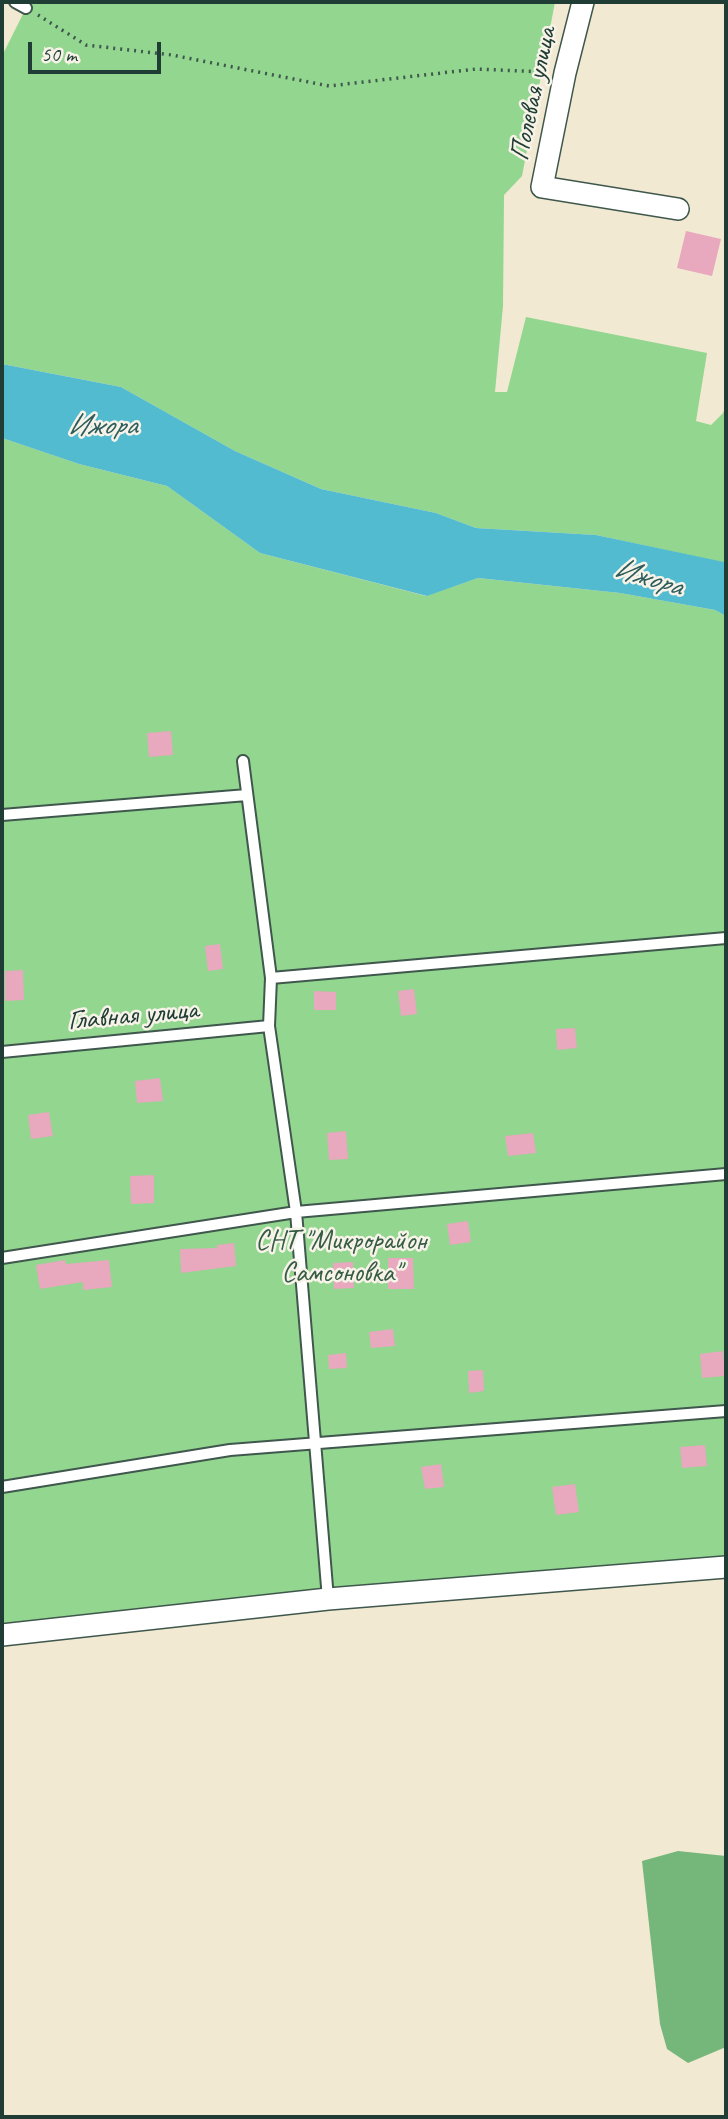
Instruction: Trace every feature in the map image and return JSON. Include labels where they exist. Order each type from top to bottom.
[{"type":"street","name":"Полевая улица","points":[[583,2],[565,73],[542,187],[678,209]]},
{"type":"street","points":[[2,1635],[328,1599],[726,1567]]},
{"type":"lane","points":[[15,2],[26,8]]},
{"type":"lane","points":[[243,761],[271,978],[270,1026],[296,1212],[328,1599]]},
{"type":"lane","points":[[2,814],[247,795]]},
{"type":"lane","points":[[271,978],[726,938]]},
{"type":"lane","name":"Главная улица","points":[[2,1052],[270,1026]]},
{"type":"lane","points":[[2,1258],[296,1212],[726,1174]]},
{"type":"lane","points":[[2,1487],[230,1450],[317,1446],[726,1411]]},
{"type":"path","points":[[26,8],[86,45],[172,55],[329,86],[476,69],[565,73]]},
{"type":"green space","points":[[15,2],[555,2],[522,176],[504,195],[503,306],[495,392],[507,392],[526,317],[707,353],[696,421],[711,425],[723,413],[726,405],[726,563],[596,535],[476,528],[436,513],[321,489],[235,451],[121,387],[2,364],[2,56],[26,8]]},
{"type":"green space","name":"СНТ \"Микрорайон Самсоновка\"","points":[[2,438],[79,464],[167,486],[260,553],[426,596],[478,578],[620,593],[715,610],[726,616],[726,1567],[2,1635]]},
{"type":"green space","points":[[678,1851],[726,1856],[726,2047],[688,2063],[667,2049],[660,2024],[642,1861]]},
{"type":"water","name":"Ижора","points":[[2,364],[121,387],[235,451],[321,489],[436,513],[476,528],[596,535],[724,562],[726,616],[715,610],[620,593],[478,578],[427,596],[260,553],[167,486],[79,464],[2,438]]},
{"type":"building","points":[[686,231],[721,239],[712,276],[677,268]]},
{"type":"building","points":[[171,731],[173,755],[149,757],[147,733]]},
{"type":"building","points":[[220,944],[223,969],[208,971],[205,946]]},
{"type":"building","points":[[23,970],[24,1000],[5,1001],[5,971]]},
{"type":"building","points":[[414,989],[417,1014],[401,1016],[398,991]]},
{"type":"building","points":[[314,991],[336,992],[336,1010],[314,1010]]},
{"type":"building","points":[[575,1028],[577,1048],[557,1050],[556,1029]]},
{"type":"building","points":[[160,1078],[163,1101],[137,1103],[135,1081]]},
{"type":"building","points":[[49,1112],[53,1136],[31,1139],[28,1115]]},
{"type":"building","points":[[346,1131],[348,1159],[329,1160],[327,1133]]},
{"type":"building","points":[[533,1133],[536,1153],[508,1156],[505,1136]]},
{"type":"building","points":[[154,1175],[154,1203],[131,1204],[130,1176]]},
{"type":"building","points":[[468,1221],[471,1242],[450,1245],[447,1224]]},
{"type":"building","points":[[234,1243],[236,1266],[181,1273],[180,1249],[217,1248],[217,1245]]},
{"type":"building","points":[[388,1258],[413,1258],[414,1289],[388,1289]]},
{"type":"building","points":[[65,1260],[66,1264],[109,1260],[112,1287],[83,1290],[83,1282],[40,1289],[36,1265]]},
{"type":"building","points":[[353,1262],[354,1288],[334,1289],[333,1263]]},
{"type":"building","points":[[393,1329],[395,1346],[371,1348],[369,1332]]},
{"type":"building","points":[[723,1351],[725,1376],[702,1378],[700,1354]]},
{"type":"building","points":[[346,1353],[347,1368],[329,1369],[328,1355]]},
{"type":"building","points":[[483,1370],[484,1391],[469,1393],[468,1371]]},
{"type":"building","points":[[705,1445],[707,1466],[682,1468],[680,1447]]},
{"type":"building","points":[[441,1464],[444,1487],[425,1489],[421,1467]]},
{"type":"building","points":[[575,1484],[579,1512],[556,1515],[552,1487]]}]
